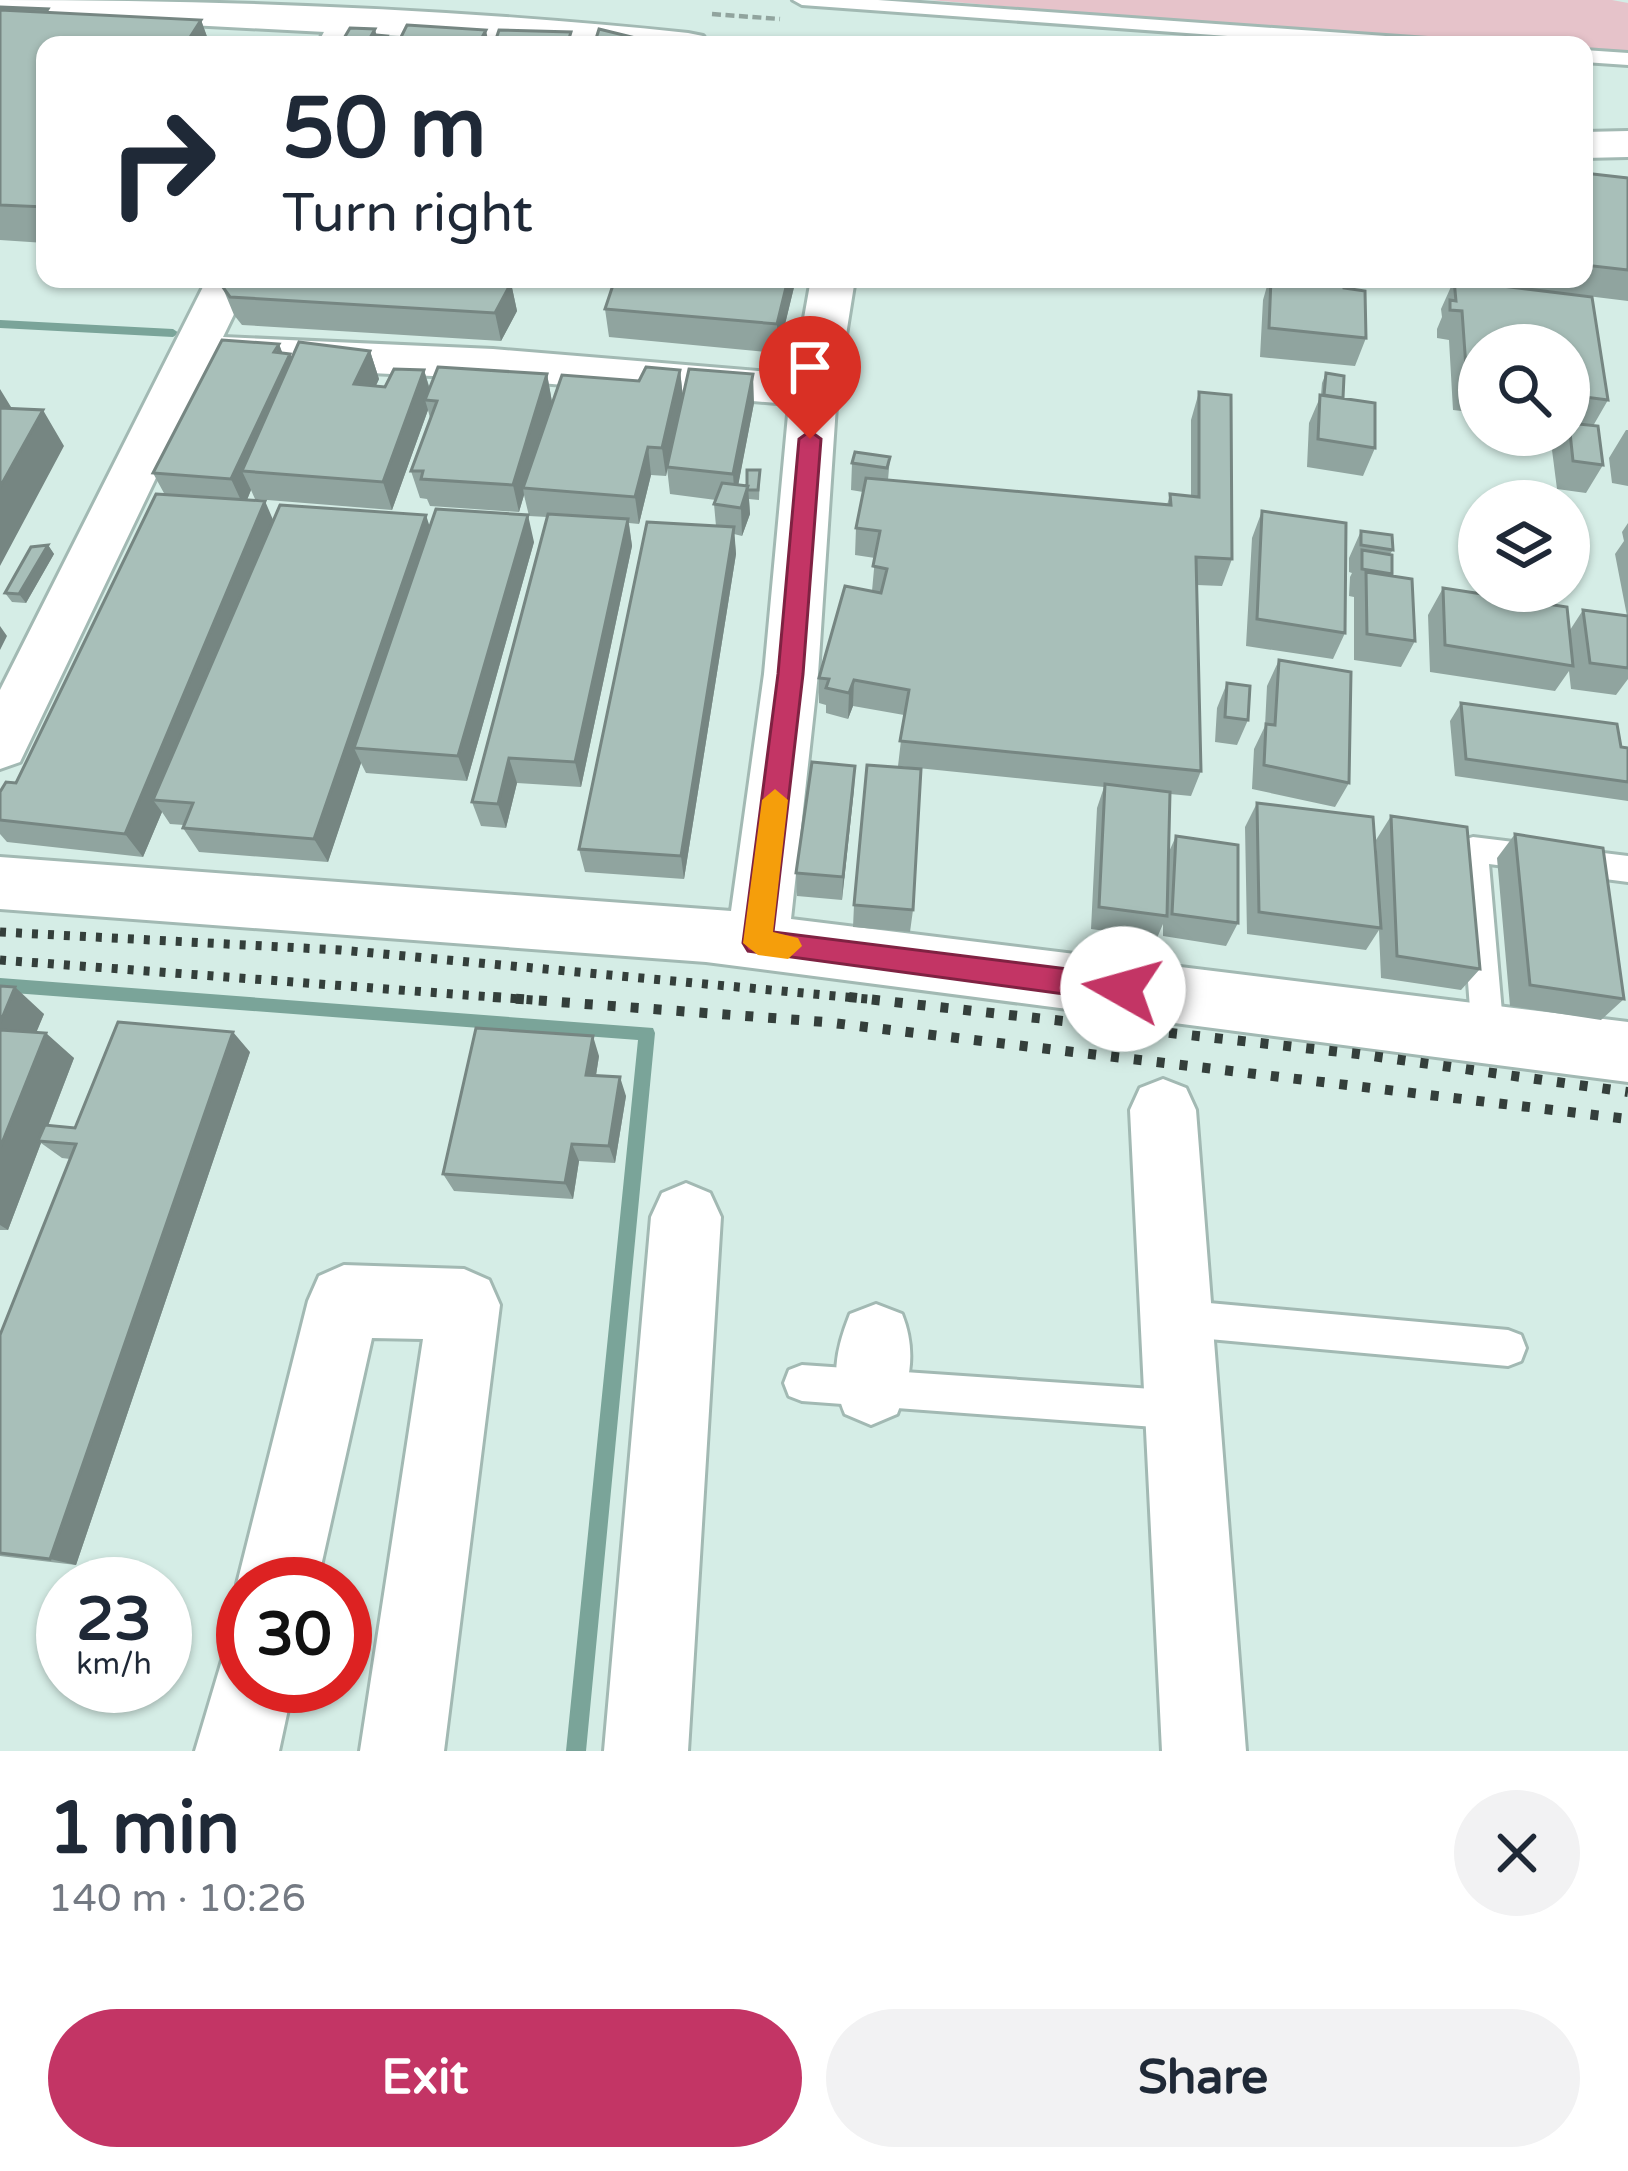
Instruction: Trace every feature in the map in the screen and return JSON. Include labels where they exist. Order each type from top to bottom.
[{"type":"street","points":[[0,3],[340,34],[693,29]]},
{"type":"street","points":[[1593,145],[1628,144]]},
{"type":"street","points":[[0,746],[225,288]]},
{"type":"street","points":[[758,943],[791,674],[814,392],[831,288]]},
{"type":"street","points":[[196,350],[493,364],[814,392]]},
{"type":"street","points":[[0,883],[758,943],[1628,1052]]},
{"type":"street","points":[[1163,1110],[1204,1751]]},
{"type":"street","points":[[646,1751],[686,1216]]},
{"type":"street","points":[[283,1557],[344,1301],[464,1305],[402,1751]]},
{"type":"street","points":[[237,1751],[246,1713]]},
{"type":"lane","points":[[802,0],[1303,36]]},
{"type":"lane","points":[[1593,57],[1628,59]]},
{"type":"lane","points":[[1488,1035],[1472,849],[1628,869]]},
{"type":"lane","points":[[1176,1318],[1508,1348]]},
{"type":"lane","points":[[849,1370],[1182,1410]]},
{"type":"path","points":[[693,29],[788,20]]},
{"type":"shaded area","points":[[930,0],[1628,3],[1628,60],[1593,57],[1593,36],[1348,36]]},
{"type":"building","points":[[0,7],[48,9],[46,12]]},
{"type":"building","points":[[0,10],[201,20],[191,36],[36,36],[36,207],[0,205]]},
{"type":"building","points":[[407,25],[486,30],[483,36],[402,36]]},
{"type":"building","points":[[350,28],[375,29],[371,36],[345,36]]},
{"type":"building","points":[[599,29],[627,36],[597,36]]},
{"type":"building","points":[[499,30],[571,32],[570,36],[497,36]]},
{"type":"building","points":[[1593,174],[1628,178],[1628,270],[1593,266]]},
{"type":"building","points":[[223,288],[508,288],[495,313],[230,297]]},
{"type":"building","points":[[612,288],[786,288],[777,324],[605,309]]},
{"type":"building","points":[[1271,288],[1365,291],[1366,338],[1269,328]]},
{"type":"building","points":[[1455,288],[1519,288],[1592,297],[1608,400],[1590,398],[1590,324],[1463,324],[1462,311],[1450,310],[1450,300],[1456,301]]},
{"type":"building","points":[[222,340],[279,344],[274,352],[290,354],[231,479],[153,473]]},
{"type":"building","points":[[299,342],[370,351],[354,384],[385,387],[394,369],[424,370],[383,482],[242,471]]},
{"type":"building","points":[[438,367],[547,374],[513,485],[421,479],[423,471],[411,471],[437,401],[425,400]]},
{"type":"building","points":[[646,367],[680,370],[662,448],[648,447],[635,497],[523,488],[562,375],[639,381]]},
{"type":"building","points":[[689,369],[753,374],[733,474],[667,467]]},
{"type":"building","points":[[1326,373],[1344,376],[1343,398],[1324,395]]},
{"type":"building","points":[[1199,392],[1231,395],[1232,559],[1196,557],[1201,771],[900,741],[909,690],[854,680],[849,693],[826,688],[829,679],[819,678],[845,586],[881,593],[887,569],[873,566],[880,531],[856,528],[866,478],[1171,505],[1170,494],[1199,497]]},
{"type":"building","points":[[1320,395],[1375,403],[1375,448],[1318,439]]},
{"type":"building","points":[[0,408],[43,410],[0,487]]},
{"type":"building","points":[[1590,425],[1598,426],[1603,465],[1573,461],[1572,456],[1590,456]]},
{"type":"building","points":[[855,452],[890,457],[887,468],[852,463]]},
{"type":"building","points":[[747,470],[760,470],[758,490],[747,490]]},
{"type":"building","points":[[722,483],[748,486],[741,508],[714,504]]},
{"type":"building","points":[[156,494],[265,501],[125,834],[0,820],[0,792],[6,782],[16,783]]},
{"type":"building","points":[[280,505],[426,515],[314,839],[183,828],[193,803],[153,800]]},
{"type":"building","points":[[436,509],[528,515],[458,756],[354,748]]},
{"type":"building","points":[[1262,511],[1346,523],[1345,633],[1257,619]]},
{"type":"building","points":[[548,514],[628,519],[575,762],[509,758],[498,804],[472,802]]},
{"type":"building","points":[[647,522],[734,527],[681,856],[579,849]]},
{"type":"building","points":[[1361,531],[1392,535],[1393,550],[1361,545]]},
{"type":"building","points":[[48,545],[19,594],[5,593],[31,547]]},
{"type":"building","points":[[1362,550],[1392,555],[1392,574],[1362,569]]},
{"type":"building","points":[[1366,572],[1412,579],[1415,641],[1367,634]]},
{"type":"building","points":[[1443,588],[1458,590],[1458,612],[1568,612],[1573,666],[1445,645]]},
{"type":"building","points":[[1583,612],[1628,616],[1628,668],[1590,663]]},
{"type":"building","points":[[1279,660],[1351,672],[1349,783],[1264,765],[1266,724],[1275,725]]},
{"type":"building","points":[[1227,683],[1250,686],[1248,720],[1225,717]]},
{"type":"building","points":[[1461,703],[1617,724],[1621,747],[1628,748],[1628,782],[1466,759]]},
{"type":"building","points":[[812,762],[855,766],[843,877],[796,873]]},
{"type":"building","points":[[867,765],[921,769],[913,910],[854,905]]},
{"type":"building","points":[[1105,784],[1170,792],[1167,916],[1099,907]]},
{"type":"building","points":[[1257,803],[1373,817],[1381,928],[1259,912]]},
{"type":"building","points":[[1391,816],[1467,827],[1480,969],[1397,956]]},
{"type":"building","points":[[1515,834],[1603,848],[1624,999],[1530,985]]},
{"type":"building","points":[[1176,836],[1238,845],[1238,923],[1172,914]]},
{"type":"building","points":[[0,986],[15,987],[0,1023]]},
{"type":"building","points":[[118,1022],[233,1032],[51,1557],[0,1553],[0,1335],[76,1144],[38,1141],[45,1125],[75,1128]]},
{"type":"building","points":[[476,1028],[593,1036],[586,1075],[620,1077],[609,1146],[572,1144],[565,1183],[443,1174]]},
{"type":"building","points":[[0,1030],[46,1033],[0,1148]]},
{"type":"waterway","points":[[0,324],[173,333]]},
{"type":"waterway","points":[[0,985],[647,1033],[576,1751]]},
{"type":"railway","points":[[0,932],[340,950],[865,999]]},
{"type":"railway","points":[[0,960],[533,1000]]},
{"type":"railway","points":[[493,997],[825,1022],[1628,1119]]},
{"type":"railway","points":[[849,997],[865,999]]},
{"type":"railway","points":[[865,999],[878,1000]]},
{"type":"railway","points":[[865,999],[1358,1054],[1628,1092]]},
{"type":"slow traffic","points":[[775,800],[758,943],[788,946]]},
{"type":"route","points":[[810,439],[791,674],[758,943],[1123,989]]}]
